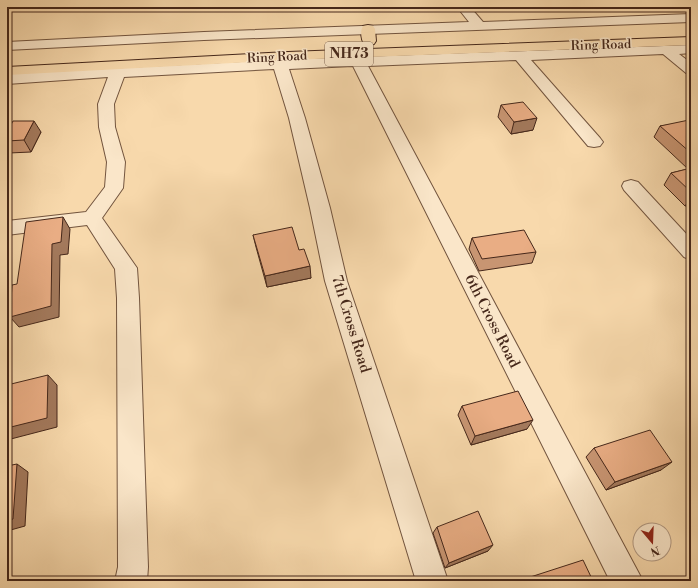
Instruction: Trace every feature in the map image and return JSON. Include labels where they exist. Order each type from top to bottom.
[{"type":"highway","name":"Ring Road","points":[[7,71],[203,54],[368,35],[691,30]]},
{"type":"highway","name":"Ring Road","points":[[7,59],[691,41]]},
{"type":"street","points":[[463,7],[480,26]]},
{"type":"street","points":[[608,7],[626,21]]},
{"type":"street","points":[[562,12],[573,22]]},
{"type":"street","points":[[7,46],[368,35],[480,26],[691,18]]},
{"type":"street","points":[[7,79],[280,64],[691,49]]},
{"type":"street","points":[[666,50],[691,70]]},
{"type":"street","points":[[519,55],[594,142]]},
{"type":"street","name":"6th Cross Road","points":[[358,61],[627,581]]},
{"type":"street","name":"7th Cross Road","points":[[280,64],[307,156],[336,281],[432,581]]},
{"type":"street","points":[[7,228],[92,218],[114,188],[116,162],[108,127],[106,104],[118,72]]},
{"type":"street","points":[[631,186],[691,252]]},
{"type":"street","points":[[92,218],[126,268],[128,298],[133,567],[131,581]]},
{"type":"building","points":[[523,102],[537,118],[514,122],[501,105]]},
{"type":"building","points":[[689,120],[691,122],[691,153],[660,126]]},
{"type":"building","points":[[13,121],[34,121],[24,140],[7,141],[7,132]]},
{"type":"building","points":[[691,168],[691,192],[671,173]]},
{"type":"building","points":[[63,217],[61,242],[52,244],[51,306],[10,317],[12,285],[17,284],[26,222]]},
{"type":"building","points":[[292,227],[299,250],[304,249],[310,266],[265,276],[253,235]]},
{"type":"building","points":[[524,230],[536,252],[482,259],[472,238]]},
{"type":"building","points":[[48,375],[47,418],[7,428],[7,385]]},
{"type":"building","points":[[518,391],[533,420],[475,436],[462,406]]},
{"type":"building","points":[[650,430],[672,462],[615,482],[594,448]]},
{"type":"building","points":[[17,464],[13,519],[7,521],[7,466]]},
{"type":"building","points":[[478,511],[493,545],[449,563],[437,527]]},
{"type":"building","points":[[583,560],[593,581],[518,581]]}]
